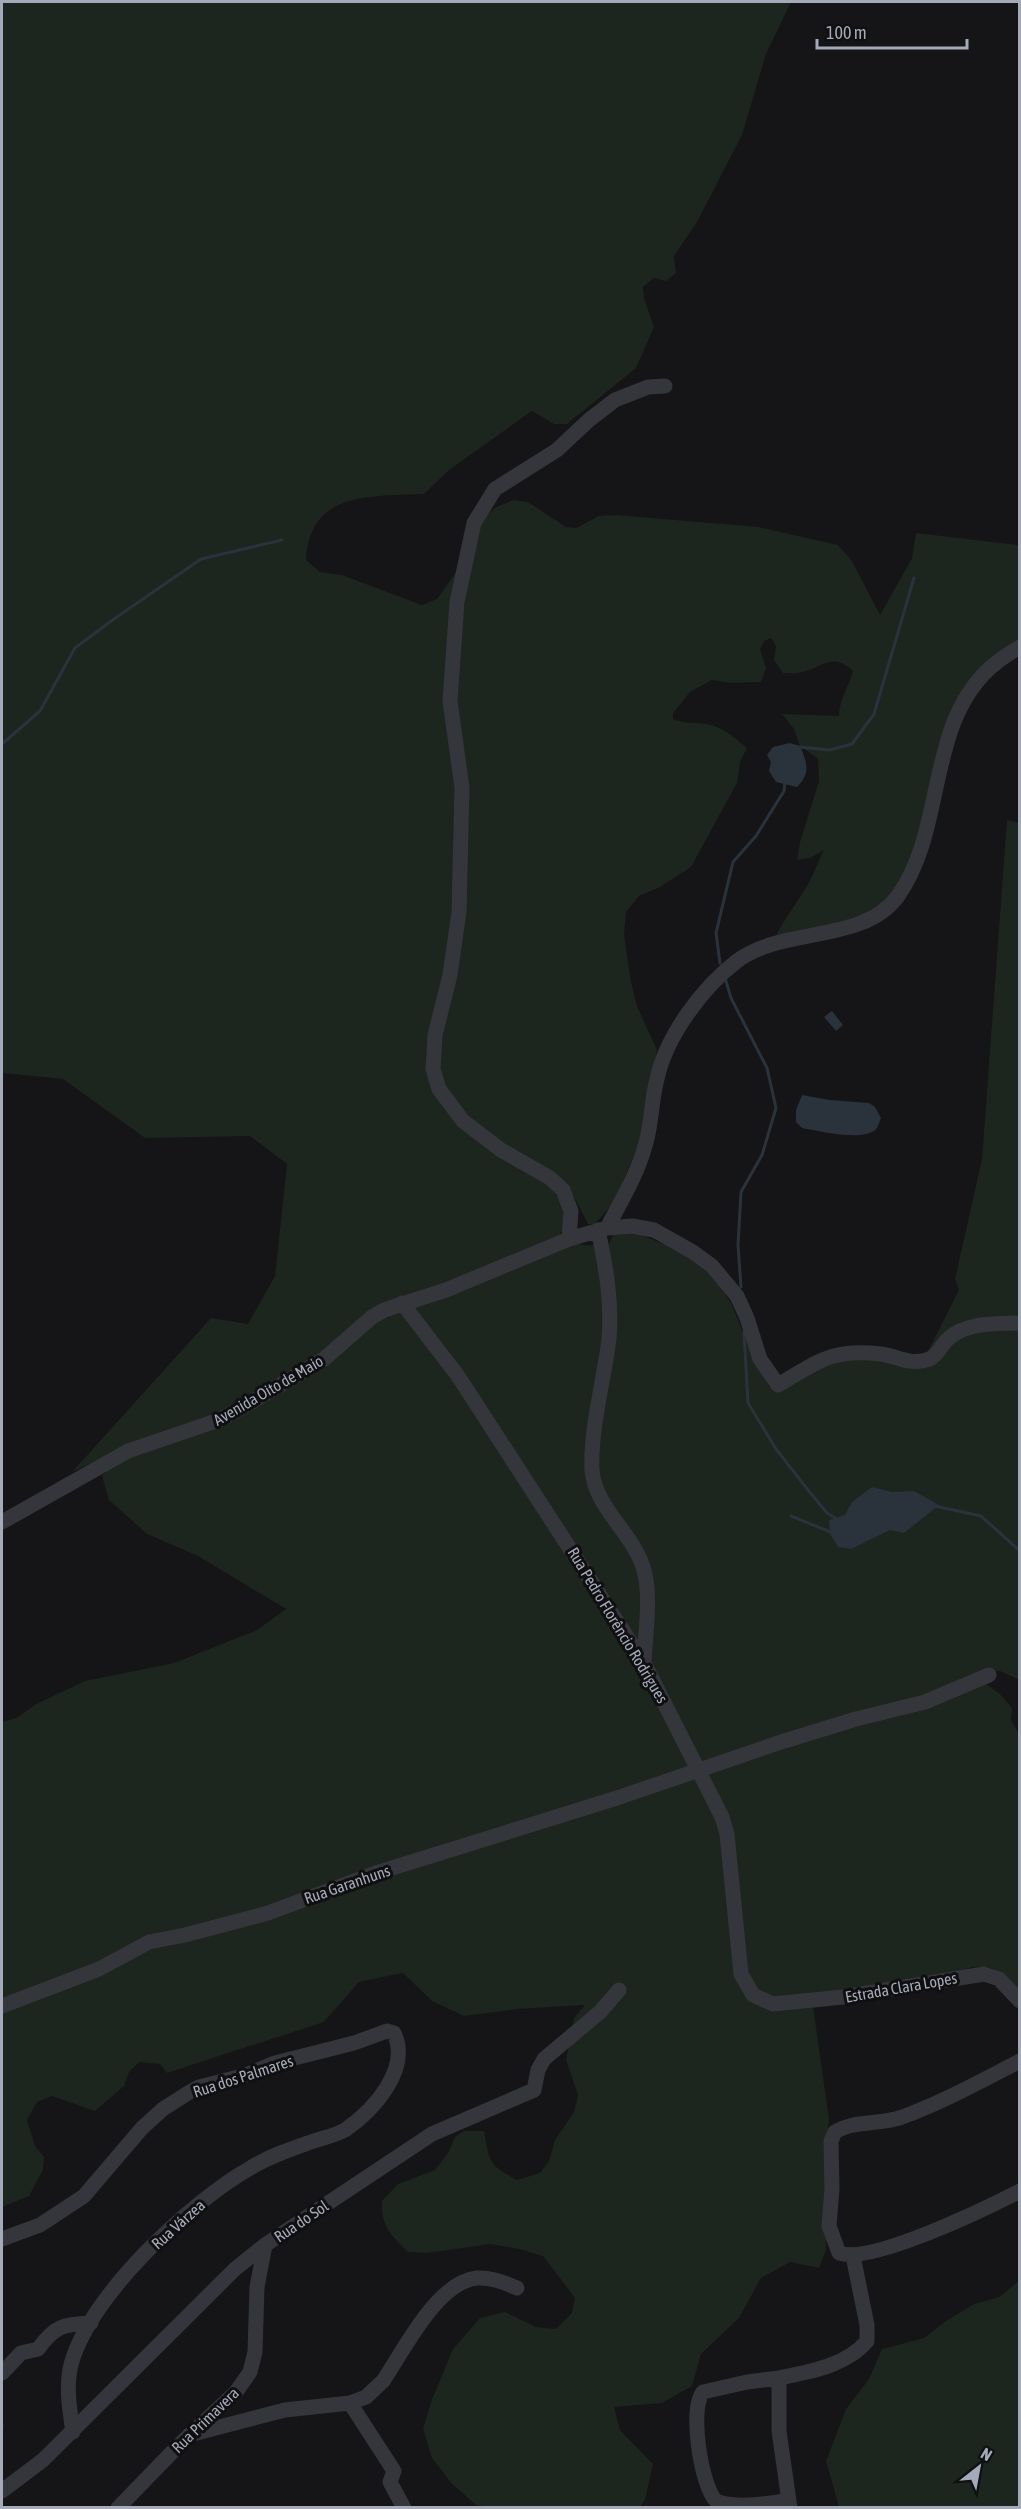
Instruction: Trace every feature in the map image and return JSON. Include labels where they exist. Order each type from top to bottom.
[{"type":"street","points":[[569,1239],[571,1211],[563,1190],[550,1178],[494,1146],[463,1121],[440,1089],[432,1070],[435,1035],[450,975],[459,912],[462,788],[450,701],[457,602],[474,523],[495,489],[558,450],[615,399],[642,389],[665,386]]},
{"type":"street","points":[[644,1663],[646,1603],[643,1567],[634,1547],[598,1493],[592,1469],[608,1341],[611,1296],[602,1229],[643,1154],[660,1068],[687,1016],[722,973],[748,954],[782,941],[847,927],[872,917],[889,906],[916,865],[934,805],[945,750],[959,712],[975,685],[990,668],[1020,647]]},
{"type":"street","name":"Avenida Oito de Maio","points":[[2,1522],[117,1456],[219,1420],[248,1404],[324,1359],[377,1313],[446,1290],[569,1239],[602,1229],[632,1226],[654,1230],[685,1247],[712,1266],[737,1296],[747,1318],[760,1359],[778,1384],[812,1363],[831,1355],[848,1352],[872,1353],[888,1355],[909,1362],[920,1361],[933,1357],[947,1340],[969,1328],[1020,1323]]},
{"type":"street","name":"Rua Pedro Florêncio Rodrigues","points":[[402,1303],[458,1376],[582,1564],[644,1663],[722,1816],[728,1834],[742,1977],[753,1995],[772,2004]]},
{"type":"street","name":"Rua Garanhuns","points":[[2,2006],[99,1969],[149,1942],[202,1931],[268,1913],[376,1873],[617,1798],[838,1724],[925,1702],[989,1675]]},
{"type":"street","name":"Estrada Clara Lopes","points":[[772,2004],[895,1990],[980,1974],[999,1979],[1020,2001]]},
{"type":"street","name":"Rua do Sol","points":[[2,2491],[43,2460],[73,2432],[229,2274],[265,2245],[432,2134],[450,2124],[534,2090],[538,2070],[544,2058],[600,2012],[619,1990]]},
{"type":"street","name":"Rua Várzea","points":[[73,2432],[69,2389],[70,2368],[76,2350],[111,2291],[133,2265],[228,2182],[268,2159],[342,2131],[358,2119],[382,2093],[396,2070],[400,2057],[398,2042],[390,2030]]},
{"type":"street","name":"Rua dos Palmares","points":[[2,2239],[40,2225],[78,2201],[142,2128],[163,2109],[199,2087],[237,2078],[275,2063],[342,2047],[390,2030]]},
{"type":"street","points":[[779,2378],[779,2431],[789,2504],[709,2504],[697,2428],[697,2405],[700,2395],[707,2390],[726,2386],[806,2373],[836,2363],[854,2353],[867,2341],[867,2325],[846,2255],[834,2245],[829,2226],[832,2189],[831,2141],[835,2132],[850,2126],[900,2118],[930,2106],[1020,2061]]},
{"type":"street","points":[[846,2255],[878,2250],[931,2230],[1020,2191]]},
{"type":"street","name":"Rua Primavera","points":[[118,2508],[189,2435],[236,2392],[252,2367],[257,2287],[265,2245]]},
{"type":"street","points":[[189,2435],[285,2410],[350,2403],[366,2397],[383,2381],[427,2314],[454,2286],[480,2278],[517,2288]]},
{"type":"street","points":[[2,2373],[21,2353],[38,2349],[49,2334],[64,2324],[91,2323]]},
{"type":"street","points":[[350,2403],[394,2471],[390,2482],[404,2508]]},
{"type":"shaded area","points":[[2,2],[791,2],[766,54],[742,135],[697,222],[674,256],[676,273],[666,281],[654,278],[643,287],[644,298],[654,327],[636,368],[567,424],[554,424],[532,411],[449,470],[424,494],[364,498],[331,509],[319,521],[310,537],[306,560],[320,572],[342,575],[422,605],[437,599],[457,571],[457,779],[452,919],[441,990],[426,1053],[427,1074],[439,1101],[556,1191],[566,1215],[559,1237],[582,1245],[608,1246],[613,1235],[635,1232],[679,1251],[712,1274],[731,1303],[756,1364],[770,1387],[813,1360],[901,1357],[927,1353],[959,1290],[955,1279],[982,1159],[1007,820],[1019,823],[1019,1680],[1000,1671],[983,1672],[936,1691],[942,1703],[986,1684],[999,1693],[1012,1708],[1011,1720],[1020,1736],[1019,1994],[1005,1977],[995,1970],[974,1967],[813,2006],[829,2119],[825,2159],[826,2250],[819,2268],[790,2262],[761,2278],[739,2318],[701,2354],[692,2386],[662,2403],[614,2407],[620,2430],[653,2464],[645,2500],[640,2507],[491,2507],[476,2505],[452,2484],[432,2458],[423,2429],[431,2402],[453,2349],[480,2318],[505,2312],[536,2327],[556,2329],[572,2313],[575,2298],[543,2256],[519,2249],[491,2244],[427,2253],[408,2252],[388,2230],[382,2210],[382,2201],[398,2184],[435,2170],[448,2153],[455,2137],[464,2131],[484,2131],[492,2162],[500,2170],[517,2180],[540,2173],[549,2161],[555,2140],[574,2112],[578,2095],[566,2060],[574,2018],[585,2005],[517,2009],[464,2016],[432,2001],[403,1973],[359,1982],[324,2022],[167,2073],[160,2064],[139,2062],[129,2072],[124,2086],[95,2111],[52,2096],[37,2102],[27,2120],[35,2146],[44,2157],[43,2170],[29,2196],[2,2207],[2,1722],[18,1717],[36,1704],[85,1681],[174,1663],[257,1630],[286,1609],[198,1556],[147,1534],[109,1500],[102,1476],[134,1443],[72,1472],[211,1318],[248,1324],[275,1276],[287,1164],[250,1136],[145,1138],[63,1079],[2,1073]]},
{"type":"shaded area","points":[[514,500],[528,502],[566,527],[576,528],[599,516],[616,515],[759,527],[838,545],[852,561],[880,615],[912,558],[916,533],[1019,545],[1019,642],[981,668],[957,699],[939,744],[915,851],[896,888],[885,902],[863,915],[838,923],[776,936],[808,884],[824,850],[810,858],[797,860],[800,842],[819,781],[818,759],[800,746],[794,729],[782,714],[839,716],[853,671],[838,662],[832,662],[806,671],[783,673],[774,660],[776,646],[771,638],[764,641],[760,649],[766,668],[761,682],[730,683],[712,680],[690,692],[673,713],[673,719],[677,721],[717,727],[747,748],[740,762],[737,783],[691,867],[660,887],[639,896],[626,912],[624,935],[631,982],[637,1006],[657,1050],[644,1128],[614,1202],[595,1224],[588,1224],[572,1193],[476,1126],[443,1084],[437,1061],[441,1029],[455,980],[463,936],[469,803],[456,707],[459,644],[471,555],[484,517],[496,507]]},
{"type":"shaded area","points":[[790,743],[800,746],[806,763],[806,773],[797,787],[776,782],[769,771],[771,762],[767,755],[773,747]]},
{"type":"shaded area","points":[[832,1011],[843,1025],[836,1031],[824,1017]]},
{"type":"shaded area","points":[[802,1095],[869,1103],[875,1107],[881,1118],[874,1131],[867,1134],[849,1135],[802,1128],[796,1122],[796,1110]]},
{"type":"shaded area","points":[[872,1487],[892,1492],[914,1491],[939,1505],[904,1533],[890,1530],[851,1549],[838,1547],[830,1534],[829,1520],[845,1515],[852,1502]]},
{"type":"shaded area","points":[[1019,2281],[1019,2507],[839,2507],[826,2461],[846,2409],[869,2379],[882,2349],[924,2338],[974,2304],[999,2297]]},
{"type":"waterway","points":[[2,744],[40,711],[75,648],[114,619],[201,559],[282,540]]},
{"type":"waterway","points":[[800,747],[829,750],[852,744],[874,714],[914,578]]},
{"type":"waterway","points":[[720,963],[716,933],[733,862],[756,836],[784,791],[785,782]]},
{"type":"waterway","points":[[726,981],[731,998],[767,1068],[776,1108],[762,1155],[741,1192],[738,1245],[741,1287]]},
{"type":"waterway","points":[[744,1332],[748,1403],[776,1449],[827,1513],[837,1519]]},
{"type":"waterway","points":[[935,1506],[981,1516],[1020,1551]]},
{"type":"waterway","points":[[791,1516],[833,1533]]}]
